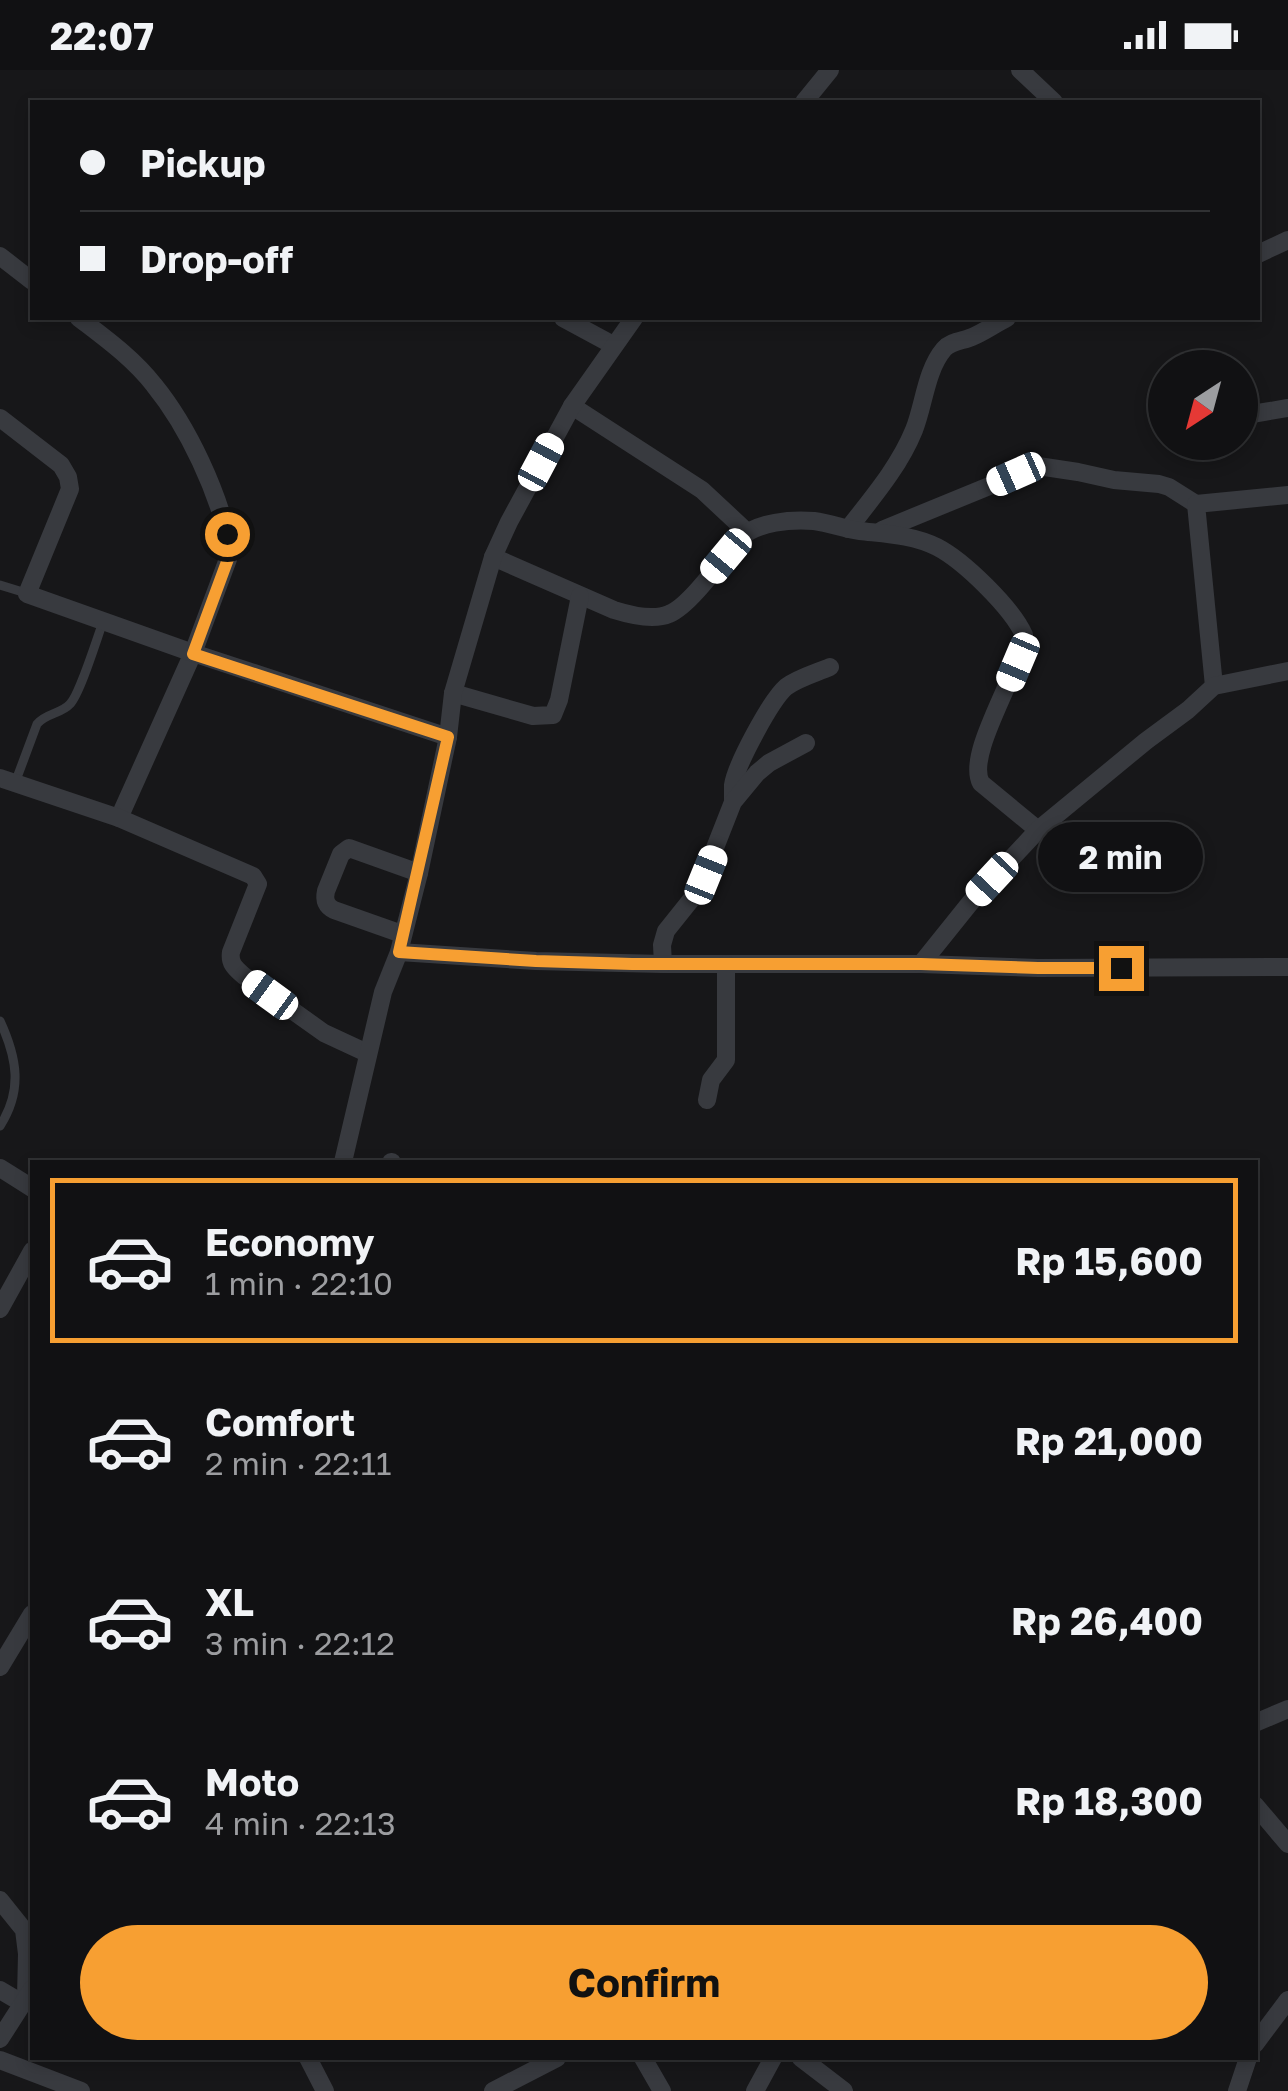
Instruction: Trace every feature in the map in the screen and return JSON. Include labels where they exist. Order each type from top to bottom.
[{"type":"street","points":[[806,100],[830,70]]},
{"type":"street","points":[[1020,70],[1052,100]]},
{"type":"street","points":[[1260,253],[1288,240]]},
{"type":"street","points":[[0,256],[30,279]]},
{"type":"street","points":[[81,320],[122,351],[154,384],[200,459],[230,546],[193,654],[119,818]]},
{"type":"street","points":[[567,320],[613,344]]},
{"type":"street","points":[[344,1156],[367,1052],[419,873],[448,737],[453,692],[493,557],[572,406],[632,320]]},
{"type":"street","points":[[848,529],[905,449],[942,351],[949,344],[970,338],[1003,320]]},
{"type":"street","points":[[572,406],[702,490],[747,532]]},
{"type":"street","points":[[1258,413],[1288,408]]},
{"type":"street","points":[[0,418],[60,465],[70,488],[27,594],[193,654],[448,737]]},
{"type":"street","points":[[875,533],[1038,466],[1159,484],[1196,504],[1288,495]]},
{"type":"street","points":[[1196,504],[1214,686]]},
{"type":"street","points":[[493,557],[627,614],[657,617],[668,615],[687,602],[747,532],[768,524],[813,521],[925,542],[942,549],[1016,620],[1024,640],[991,721],[977,776],[986,788],[1038,830]]},
{"type":"street","points":[[453,692],[533,716],[552,715],[560,700],[580,596]]},
{"type":"street","points":[[734,802],[737,773],[778,696],[790,684],[830,667]]},
{"type":"street","points":[[921,964],[970,903],[1038,830],[1146,740],[1214,686],[1288,670]]},
{"type":"street","points":[[663,964],[666,931],[698,891],[734,802],[769,763],[806,743]]},
{"type":"street","points":[[7,781],[119,818],[255,878],[258,884],[231,952],[233,966],[324,1033],[367,1052]]},
{"type":"street","points":[[419,873],[346,849],[324,897],[326,904],[400,943],[536,961],[1288,967]]},
{"type":"street","points":[[707,1100],[711,1080],[726,1060],[726,964]]},
{"type":"street","points":[[0,1168],[30,1187]]},
{"type":"street","points":[[0,1309],[30,1255]]},
{"type":"street","points":[[0,1668],[30,1617]]},
{"type":"street","points":[[1258,1722],[1288,1709]]},
{"type":"street","points":[[1258,1812],[1288,1844]]},
{"type":"street","points":[[0,1900],[28,1930],[27,1996],[0,2038]]},
{"type":"street","points":[[0,1990],[27,1996]]},
{"type":"street","points":[[1258,2040],[1288,2000]]},
{"type":"street","points":[[0,2060],[82,2091]]},
{"type":"street","points":[[309,2060],[325,2091]]},
{"type":"street","points":[[493,2091],[553,2060]]},
{"type":"street","points":[[645,2060],[662,2091]]},
{"type":"street","points":[[755,2091],[772,2060]]},
{"type":"street","points":[[804,2060],[844,2091]]},
{"type":"street","points":[[1237,2091],[1247,2060]]},
{"type":"lane","points":[[0,585],[27,594]]},
{"type":"lane","points":[[7,781],[42,717],[67,707],[75,696],[104,621]]},
{"type":"lane","points":[[0,1021],[12,1053],[15,1095],[0,1126]]},
{"type":"route","points":[[227,534],[228,559],[193,654],[448,737],[399,952],[632,964],[1121,968]]}]
